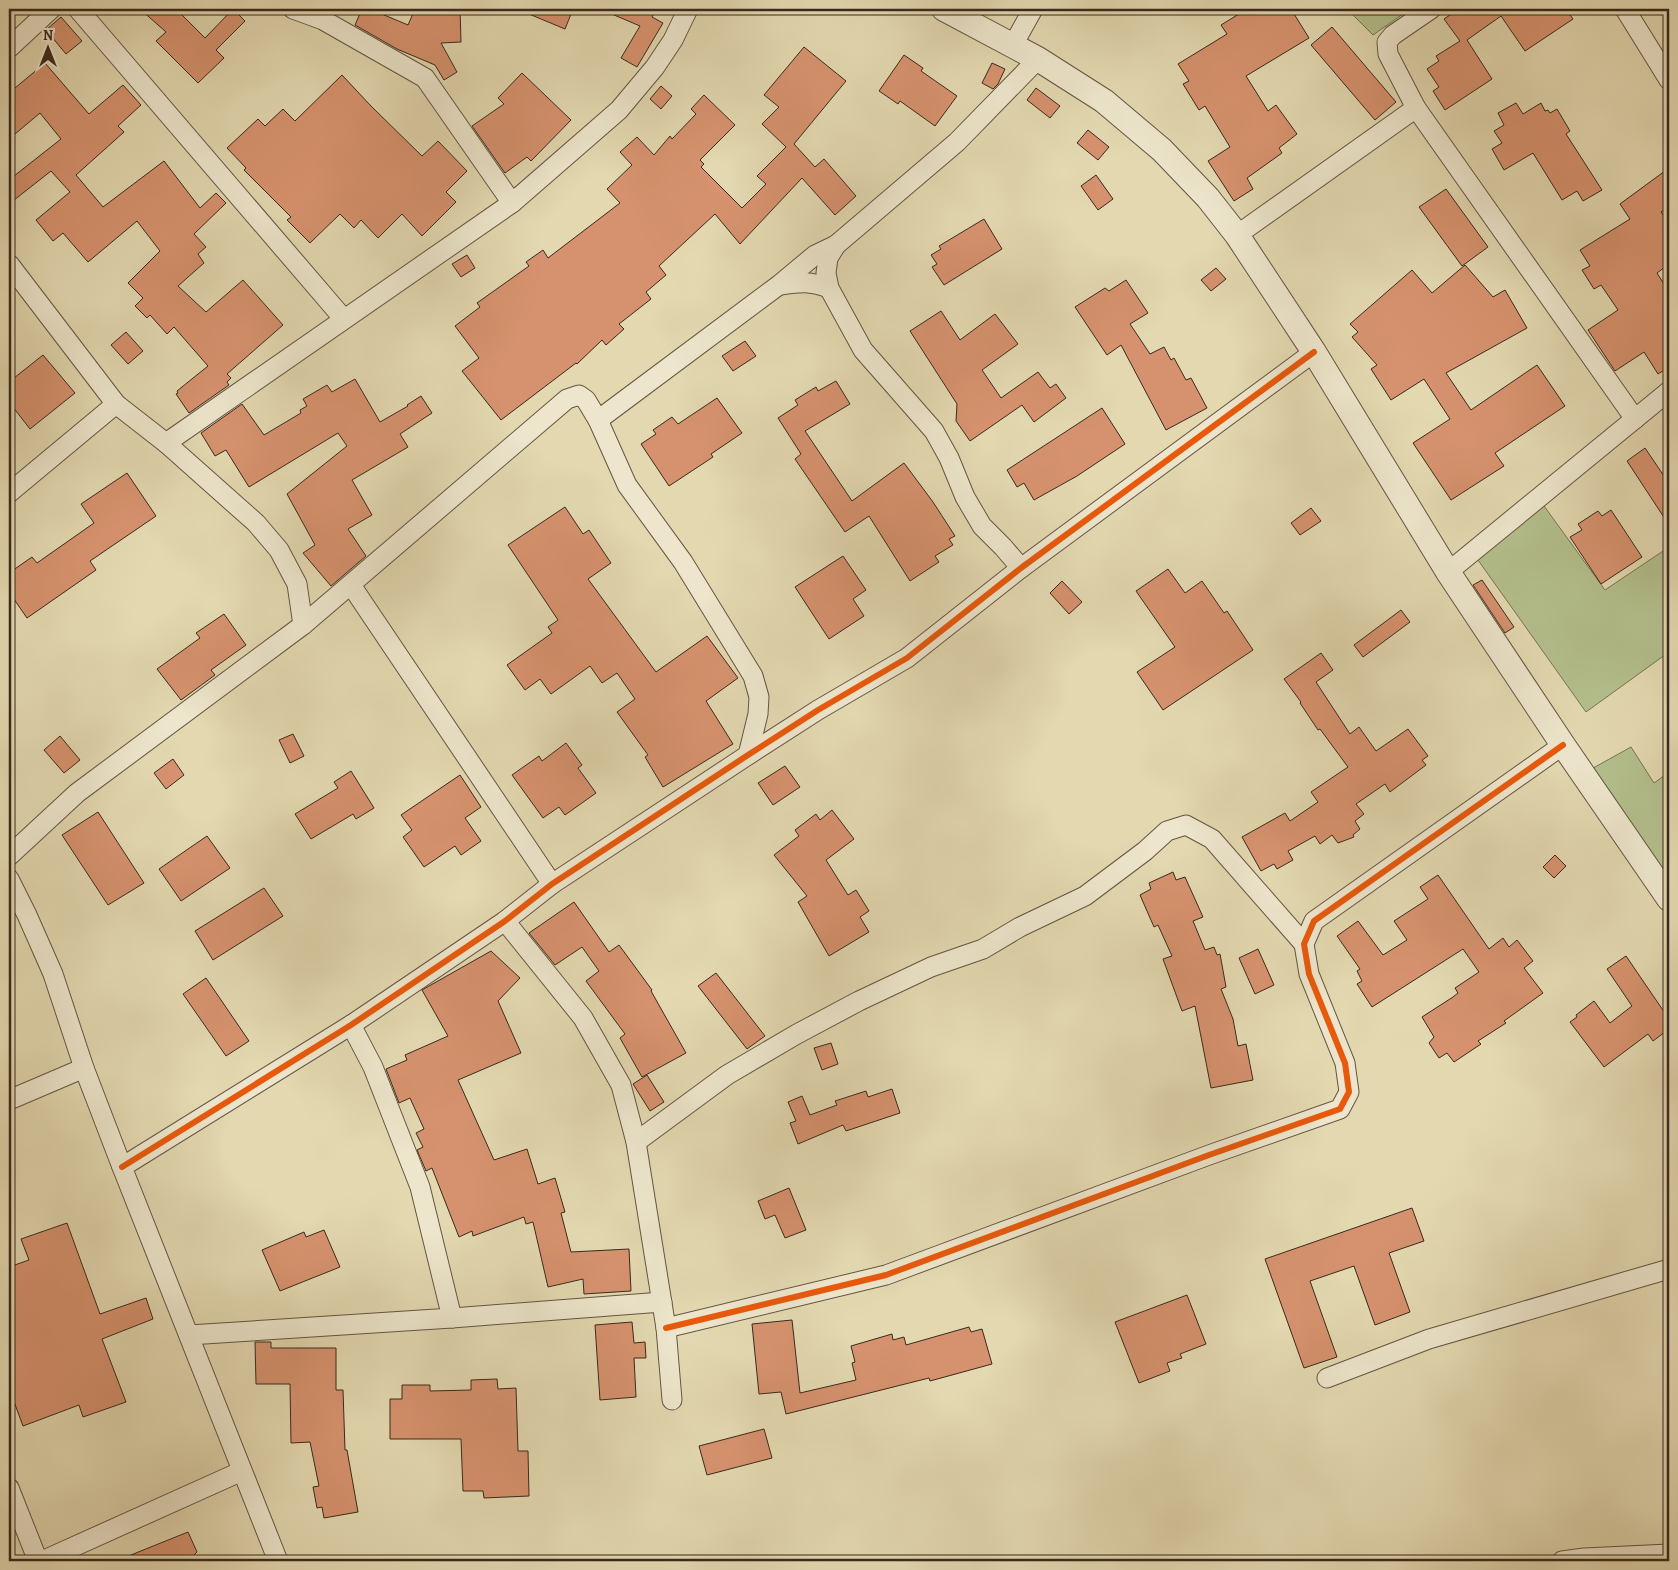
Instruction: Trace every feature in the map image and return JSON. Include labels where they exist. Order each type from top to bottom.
[{"type":"street","points":[[9,48],[51,9]]},
{"type":"street","points":[[78,9],[343,318]]},
{"type":"street","points":[[293,9],[323,20],[425,78],[512,203]]},
{"type":"street","points":[[166,443],[343,318],[512,203],[619,110],[655,68],[673,40],[688,9]]},
{"type":"street","points":[[944,9],[1038,59],[1104,101],[1162,150],[1208,198],[1237,235],[1314,352],[1448,572],[1563,745],[1669,899]]},
{"type":"street","points":[[1013,45],[1033,9]]},
{"type":"street","points":[[1431,9],[1387,42],[1388,54],[1416,108],[1635,419]]},
{"type":"street","points":[[1625,9],[1669,80]]},
{"type":"street","points":[[598,420],[779,285],[815,255],[836,245],[957,142],[1038,59]]},
{"type":"street","points":[[1237,235],[1416,108]]},
{"type":"street","points":[[836,245],[828,258],[826,273],[829,288],[863,350],[934,431],[965,497],[982,526],[1003,546],[1021,568]]},
{"type":"street","points":[[9,264],[116,404],[166,443],[256,523],[278,550],[297,584],[303,625]]},
{"type":"street","points":[[779,285],[802,281],[829,288]]},
{"type":"street","points":[[122,1167],[351,1025],[505,921],[552,884],[748,754],[906,658],[1021,568],[1314,352]]},
{"type":"street","points":[[1448,572],[1669,391]]},
{"type":"street","points":[[9,856],[76,793],[303,625],[567,399],[579,395],[586,400],[598,420],[627,485],[682,562],[753,676],[759,697],[758,714],[748,754]]},
{"type":"street","points":[[9,493],[116,404]]},
{"type":"street","points":[[351,585],[552,884]]},
{"type":"street","points":[[1304,944],[1314,921],[1563,745]]},
{"type":"street","points":[[636,1142],[727,1074],[859,1001],[931,967],[983,949],[1020,927],[1085,896],[1145,851],[1167,831],[1186,825],[1212,839],[1304,944],[1309,974],[1345,1063],[1349,1092],[1340,1109],[886,1275],[666,1328]]},
{"type":"street","points":[[9,879],[53,974],[84,1068],[278,1561]]},
{"type":"street","points":[[505,921],[583,1018],[621,1085],[636,1142],[662,1302],[672,1400]]},
{"type":"street","points":[[351,1025],[373,1067],[420,1186],[452,1318]]},
{"type":"street","points":[[9,1100],[84,1068]]},
{"type":"street","points":[[1327,1378],[1429,1339],[1669,1269]]},
{"type":"street","points":[[189,1335],[662,1302]]},
{"type":"street","points":[[9,1488],[40,1561],[242,1471]]},
{"type":"street","points":[[1562,1561],[1584,1558],[1669,1554]]},
{"type":"green space","points":[[1347,9],[1410,9],[1373,35]]},
{"type":"green space","points":[[1544,506],[1605,590],[1669,547],[1669,652],[1586,712],[1473,553]]},
{"type":"green space","points":[[1631,747],[1654,783],[1669,772],[1669,887],[1586,772]]},
{"type":"building","points":[[140,9],[176,9],[205,38],[233,9],[245,21],[216,50],[224,58],[198,83],[156,41],[166,32]]},
{"type":"building","points":[[362,9],[370,9],[408,25],[415,9],[460,9],[461,42],[441,43],[457,72],[444,80],[435,65],[397,49],[355,25]]},
{"type":"building","points":[[517,9],[573,9],[565,29]]},
{"type":"building","points":[[600,9],[656,9],[652,17],[663,23],[637,67],[621,58],[640,26]]},
{"type":"building","points":[[1247,9],[1291,9],[1309,38],[1246,76],[1268,111],[1276,105],[1297,134],[1279,148],[1282,153],[1247,178],[1253,189],[1234,201],[1208,161],[1230,147],[1205,106],[1199,110],[1183,84],[1189,81],[1178,64],[1227,34],[1221,25]]},
{"type":"building","points":[[1459,9],[1566,9],[1573,19],[1525,51],[1501,16],[1467,40],[1492,79],[1445,110],[1433,91],[1439,87],[1427,69],[1439,61],[1436,56],[1460,41],[1444,19]]},
{"type":"building","points":[[61,17],[82,41],[66,54],[46,30]]},
{"type":"building","points":[[1332,27],[1396,102],[1375,120],[1311,45]]},
{"type":"building","points":[[804,47],[846,81],[794,144],[815,167],[824,159],[856,196],[835,215],[802,178],[740,244],[715,214],[659,266],[666,275],[646,292],[651,299],[619,324],[624,329],[606,345],[602,340],[577,364],[501,420],[462,371],[479,358],[455,326],[480,307],[477,303],[529,266],[526,262],[543,250],[548,258],[620,203],[607,189],[632,165],[620,152],[637,137],[654,155],[670,136],[672,139],[696,114],[691,109],[704,95],[735,125],[700,160],[704,164],[701,167],[742,208],[766,184],[757,176],[786,147],[762,124],[779,107],[764,95]]},
{"type":"building","points":[[904,55],[923,68],[921,71],[957,96],[935,126],[900,101],[898,104],[879,91]]},
{"type":"building","points":[[45,63],[89,114],[123,85],[141,105],[118,126],[124,132],[76,175],[103,207],[164,161],[200,208],[216,193],[226,203],[194,234],[206,247],[198,254],[204,263],[178,286],[206,312],[243,280],[283,325],[227,374],[231,378],[227,382],[229,385],[189,413],[176,394],[178,393],[177,391],[208,366],[174,327],[167,334],[150,315],[147,318],[135,306],[143,298],[128,283],[160,251],[137,221],[88,262],[63,233],[53,241],[36,220],[70,192],[51,171],[9,204],[9,180],[61,139],[40,113],[9,139],[9,93]]},
{"type":"building","points":[[992,63],[1005,69],[998,84],[993,89],[982,83]]},
{"type":"building","points":[[522,73],[571,120],[531,161],[527,157],[505,173],[472,126],[504,104],[498,98]]},
{"type":"building","points":[[342,75],[422,156],[438,141],[467,171],[446,192],[456,202],[422,236],[402,214],[378,238],[361,220],[354,228],[340,214],[310,243],[287,220],[291,217],[244,170],[246,168],[227,148],[258,119],[265,126],[283,109],[295,121]]},
{"type":"building","points":[[661,86],[672,96],[661,109],[650,99]]},
{"type":"building","points":[[1036,88],[1060,106],[1050,118],[1027,100]]},
{"type":"building","points":[[1516,103],[1523,114],[1541,103],[1545,111],[1548,110],[1550,113],[1557,109],[1570,131],[1566,134],[1602,190],[1583,201],[1577,191],[1562,200],[1533,153],[1504,170],[1492,149],[1502,143],[1494,131],[1504,125],[1498,113]]},
{"type":"building","points":[[1088,130],[1109,147],[1098,160],[1077,143]]},
{"type":"building","points":[[1669,168],[1669,206],[1661,212],[1669,223],[1669,264],[1657,273],[1669,292],[1669,367],[1658,374],[1644,352],[1615,371],[1588,330],[1618,310],[1601,285],[1594,289],[1582,270],[1590,266],[1580,250],[1630,219],[1620,204]]},
{"type":"building","points":[[1096,175],[1113,199],[1098,210],[1081,186]]},
{"type":"building","points":[[1446,189],[1488,247],[1462,266],[1419,207]]},
{"type":"building","points":[[984,219],[1002,249],[944,285],[932,267],[937,264],[931,255],[941,249],[939,246]]},
{"type":"building","points":[[467,255],[475,268],[461,277],[452,264]]},
{"type":"building","points":[[1465,265],[1493,297],[1505,290],[1527,328],[1446,373],[1471,410],[1537,365],[1565,406],[1495,453],[1504,466],[1451,500],[1413,443],[1450,419],[1424,379],[1391,400],[1371,369],[1377,365],[1352,337],[1358,332],[1350,324],[1412,270],[1432,293]]},
{"type":"building","points":[[1216,268],[1226,279],[1211,291],[1201,280]]},
{"type":"building","points":[[1126,280],[1148,313],[1130,324],[1150,354],[1164,347],[1171,360],[1174,358],[1186,380],[1191,378],[1207,408],[1166,430],[1121,345],[1107,355],[1075,307],[1105,288],[1109,291]]},
{"type":"building","points":[[941,311],[960,340],[995,314],[1018,344],[982,370],[1001,398],[1038,372],[1050,388],[1056,384],[1066,398],[1034,422],[1022,405],[970,441],[956,421],[957,404],[910,331]]},
{"type":"building","points":[[126,332],[143,351],[128,364],[111,345]]},
{"type":"building","points":[[745,341],[756,356],[733,371],[722,356]]},
{"type":"building","points":[[43,355],[75,393],[30,429],[9,402],[9,382]]},
{"type":"building","points":[[355,379],[380,422],[421,396],[432,413],[400,434],[408,447],[352,480],[372,515],[348,529],[366,556],[331,586],[303,553],[315,545],[287,494],[347,446],[338,433],[249,487],[226,450],[215,456],[201,433],[242,404],[264,435],[301,413],[300,410],[307,406],[303,399],[327,385],[332,392]]},
{"type":"building","points":[[836,381],[850,404],[805,431],[852,501],[904,463],[955,536],[949,539],[953,545],[935,556],[939,562],[910,581],[869,516],[845,532],[795,459],[801,454],[778,418],[798,405],[795,400],[816,387],[818,391]]},
{"type":"building","points":[[717,398],[742,433],[711,454],[713,457],[669,486],[641,444],[656,434],[653,430],[672,417],[678,424]]},
{"type":"building","points":[[1102,408],[1125,444],[1077,476],[1034,500],[1024,483],[1017,487],[1007,470]]},
{"type":"building","points":[[1645,448],[1664,476],[1669,472],[1669,525],[1627,461]]},
{"type":"building","points":[[127,473],[156,516],[90,561],[96,570],[27,618],[9,592],[9,573],[32,557],[37,563],[94,523],[81,504]]},
{"type":"building","points":[[565,507],[583,534],[589,530],[611,563],[588,579],[656,672],[707,636],[738,678],[706,701],[733,744],[663,787],[645,757],[648,755],[617,712],[635,699],[617,673],[602,683],[590,666],[551,694],[540,679],[525,690],[507,665],[552,633],[548,627],[558,620],[508,545]]},
{"type":"building","points":[[1311,508],[1321,521],[1300,535],[1291,523]]},
{"type":"building","points":[[1611,510],[1642,557],[1601,584],[1570,537],[1582,530],[1578,524],[1598,511],[1602,516]]},
{"type":"building","points":[[843,556],[866,590],[853,599],[864,616],[829,639],[795,587]]},
{"type":"building","points":[[1168,569],[1185,593],[1202,581],[1224,613],[1227,611],[1253,650],[1163,710],[1137,672],[1175,647],[1136,591]]},
{"type":"building","points":[[1482,580],[1514,627],[1505,633],[1473,585]]},
{"type":"building","points":[[1062,581],[1082,602],[1069,614],[1050,593]]},
{"type":"building","points":[[1401,610],[1410,622],[1363,657],[1354,645]]},
{"type":"building","points":[[224,614],[246,645],[211,670],[215,675],[181,700],[157,669],[200,638],[196,633]]},
{"type":"building","points":[[1321,653],[1333,670],[1316,682],[1350,734],[1359,727],[1376,751],[1408,729],[1428,756],[1422,760],[1426,765],[1390,792],[1385,784],[1356,804],[1364,814],[1355,821],[1360,829],[1353,835],[1354,837],[1338,843],[1332,835],[1320,844],[1315,836],[1288,851],[1293,860],[1277,869],[1274,864],[1261,871],[1242,837],[1285,813],[1290,821],[1318,802],[1311,792],[1348,767],[1320,729],[1318,730],[1284,679]]},
{"type":"building","points":[[293,734],[304,756],[290,763],[279,740]]},
{"type":"building","points":[[60,736],[80,760],[64,773],[44,750]]},
{"type":"building","points":[[566,743],[582,765],[578,768],[596,793],[565,815],[559,807],[543,818],[512,775],[539,756],[542,761]]},
{"type":"building","points":[[173,759],[184,775],[166,789],[154,773]]},
{"type":"building","points":[[785,766],[800,787],[773,805],[758,783]]},
{"type":"building","points":[[351,771],[374,808],[356,819],[353,814],[311,839],[295,814],[338,788],[334,782]]},
{"type":"building","points":[[460,775],[481,807],[465,818],[481,841],[461,855],[455,846],[424,867],[403,837],[412,830],[401,815]]},
{"type":"building","points":[[832,810],[854,839],[826,860],[848,895],[856,890],[869,911],[860,917],[869,932],[829,956],[798,902],[807,896],[774,855],[799,836],[795,830],[816,814],[820,820]]},
{"type":"building","points":[[98,812],[144,883],[108,905],[62,835]]},
{"type":"building","points":[[207,836],[230,868],[181,901],[159,869]]},
{"type":"building","points":[[1555,855],[1566,866],[1554,878],[1543,867]]},
{"type":"building","points":[[1173,872],[1176,880],[1185,877],[1203,917],[1193,921],[1205,950],[1214,947],[1217,955],[1220,954],[1226,987],[1221,989],[1233,1019],[1238,1046],[1246,1044],[1253,1080],[1211,1088],[1195,1006],[1182,1011],[1163,959],[1172,956],[1158,925],[1154,927],[1140,895],[1151,889],[1149,883]]},
{"type":"building","points":[[1438,875],[1489,949],[1503,938],[1509,947],[1517,940],[1533,961],[1524,968],[1543,993],[1504,1021],[1506,1023],[1478,1041],[1481,1044],[1454,1062],[1447,1053],[1439,1058],[1429,1043],[1434,1037],[1422,1017],[1453,997],[1458,993],[1455,988],[1479,972],[1463,949],[1372,1007],[1357,984],[1362,981],[1357,971],[1360,969],[1337,936],[1358,921],[1383,955],[1407,940],[1394,921],[1428,899],[1420,887]]},
{"type":"building","points":[[264,888],[283,916],[213,960],[195,931]]},
{"type":"building","points":[[574,902],[609,952],[619,945],[652,990],[686,1053],[642,1077],[620,1038],[625,1034],[586,981],[599,971],[582,947],[555,965],[529,933]]},
{"type":"building","points":[[1258,949],[1274,985],[1255,994],[1239,958]]},
{"type":"building","points":[[491,951],[520,978],[498,1001],[521,1053],[458,1080],[494,1160],[527,1149],[538,1184],[555,1178],[565,1212],[561,1213],[571,1252],[629,1249],[631,1291],[584,1294],[583,1279],[548,1287],[533,1222],[526,1224],[524,1217],[473,1236],[472,1231],[459,1237],[432,1168],[426,1171],[417,1150],[423,1147],[416,1133],[424,1129],[410,1098],[399,1103],[386,1069],[407,1060],[405,1055],[448,1036],[422,990]]},
{"type":"building","points":[[1626,956],[1669,1019],[1669,1029],[1653,1041],[1648,1034],[1604,1067],[1570,1022],[1594,1001],[1610,1023],[1632,1006],[1607,969]]},
{"type":"building","points":[[716,973],[765,1036],[747,1049],[698,986]]},
{"type":"building","points":[[206,978],[249,1041],[226,1056],[183,994]]},
{"type":"building","points":[[831,1043],[838,1064],[822,1070],[814,1048]]},
{"type":"building","points":[[647,1075],[664,1102],[650,1111],[633,1084]]},
{"type":"building","points":[[892,1089],[900,1113],[846,1131],[843,1125],[798,1144],[790,1123],[796,1121],[788,1102],[802,1096],[810,1115],[837,1105],[835,1101],[866,1091],[868,1097]]},
{"type":"building","points":[[789,1188],[806,1230],[785,1238],[775,1215],[765,1219],[758,1201]]},
{"type":"building","points":[[1412,1208],[1424,1241],[1389,1253],[1410,1312],[1375,1325],[1354,1266],[1310,1281],[1337,1357],[1304,1368],[1265,1259]]},
{"type":"building","points":[[67,1223],[100,1314],[146,1298],[153,1319],[102,1339],[126,1402],[83,1417],[79,1405],[23,1426],[9,1388],[9,1267],[29,1260],[21,1239]]},
{"type":"building","points":[[324,1230],[340,1267],[280,1291],[262,1250],[304,1232],[306,1237]]},
{"type":"building","points":[[1187,1295],[1206,1344],[1180,1354],[1182,1358],[1167,1363],[1170,1371],[1139,1383],[1115,1322]]},
{"type":"building","points":[[792,1320],[800,1393],[856,1380],[852,1363],[855,1362],[851,1346],[892,1334],[893,1340],[904,1337],[906,1345],[969,1327],[971,1332],[982,1329],[992,1364],[930,1381],[929,1378],[786,1414],[781,1392],[759,1394],[752,1324]]},
{"type":"building","points":[[632,1322],[634,1343],[645,1342],[646,1358],[634,1358],[636,1397],[600,1400],[595,1325]]},
{"type":"building","points":[[255,1342],[271,1342],[271,1348],[336,1348],[336,1390],[343,1390],[345,1450],[347,1450],[358,1512],[324,1518],[322,1507],[317,1508],[313,1487],[319,1486],[310,1442],[291,1443],[290,1384],[256,1384]]},
{"type":"building","points":[[497,1379],[498,1389],[516,1388],[518,1451],[528,1451],[529,1496],[484,1498],[483,1491],[463,1491],[461,1439],[390,1439],[390,1399],[402,1399],[402,1385],[430,1385],[430,1391],[471,1390],[471,1380]]},
{"type":"building","points":[[764,1429],[772,1458],[707,1475],[699,1446]]},
{"type":"building","points":[[188,1532],[197,1552],[188,1561],[116,1561]]},
{"type":"cycle path","points":[[122,1167],[351,1025],[505,921],[552,884],[818,710],[907,658],[1021,568],[1314,352]]},
{"type":"cycle path","points":[[666,1328],[886,1275],[1209,1155],[1340,1109],[1349,1092],[1345,1063],[1309,974],[1304,944],[1314,921],[1563,745]]}]
